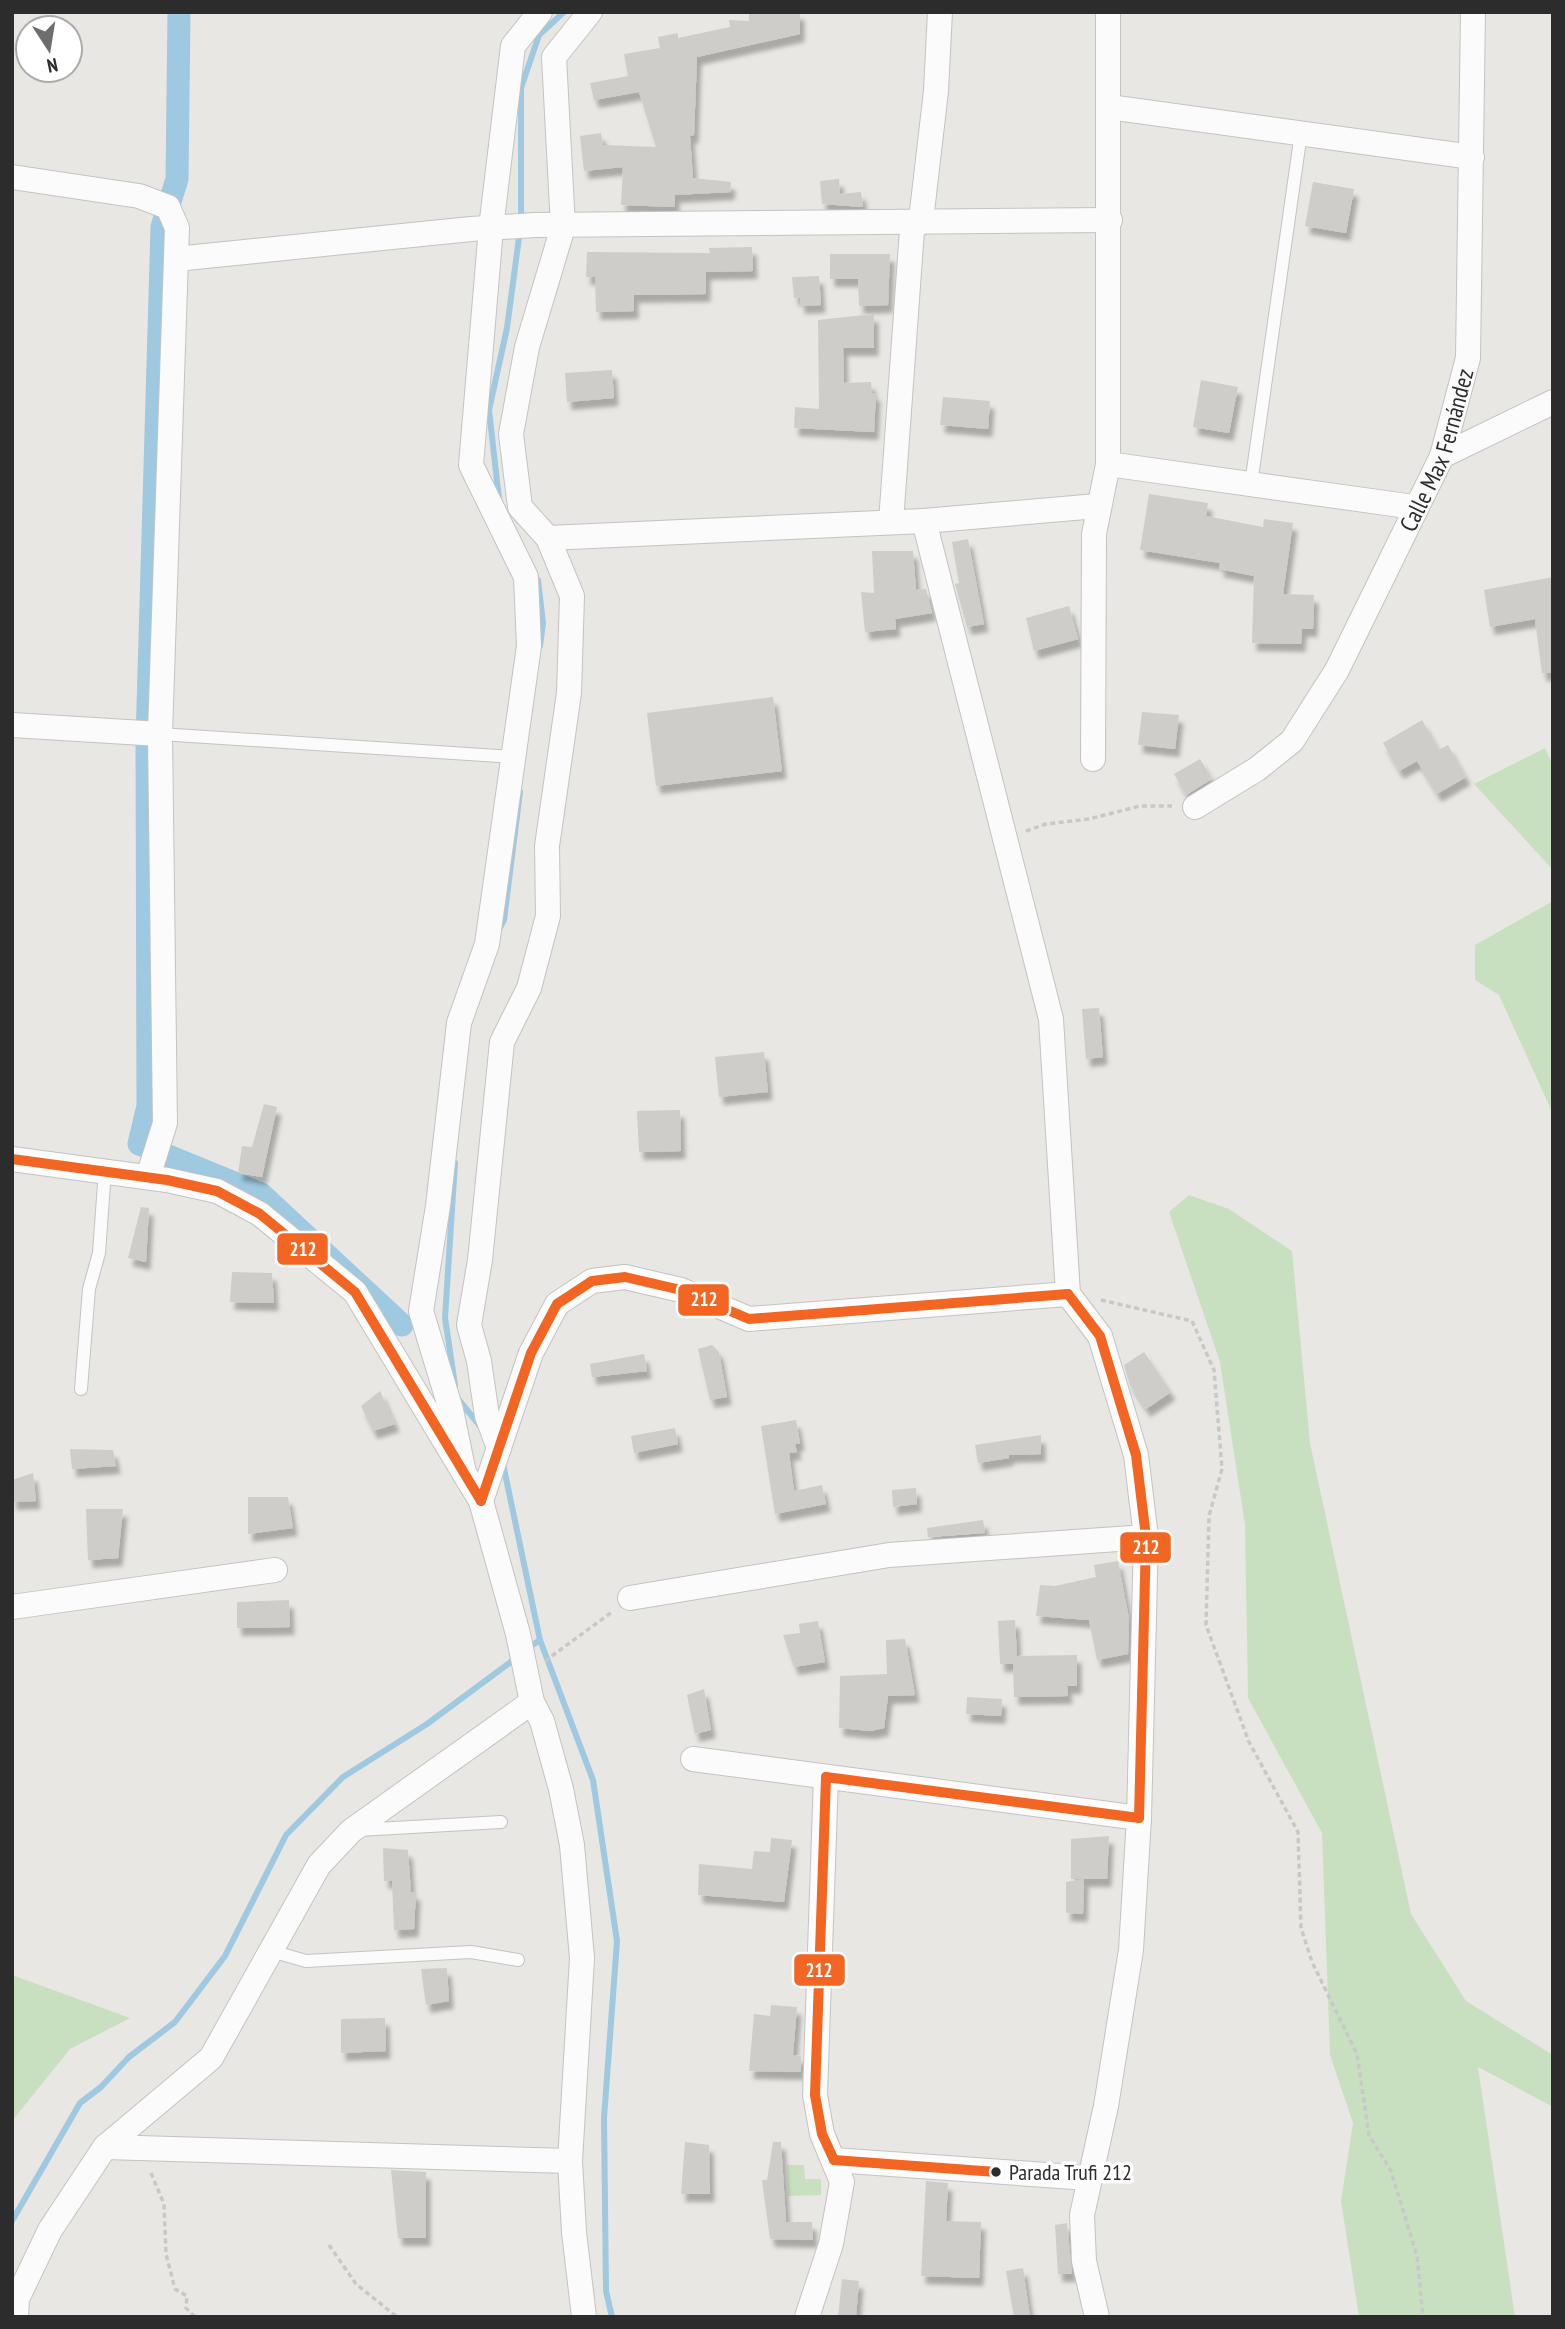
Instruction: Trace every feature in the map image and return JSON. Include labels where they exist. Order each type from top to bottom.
[{"type":"street","points":[[464,1473],[451,1410],[421,1311],[438,1206],[459,1023],[487,944],[516,757],[529,646],[526,577],[471,465],[498,227],[513,47],[540,12]]},
{"type":"street","points":[[499,1448],[487,1416],[479,1361],[469,1325],[480,1261],[502,1042],[529,988],[548,916],[547,846],[569,693],[572,596],[548,538],[520,508],[511,434],[527,347],[563,227],[554,57],[590,12]]},
{"type":"street","points":[[891,522],[912,230],[921,220],[936,91],[940,12]]},
{"type":"street","name":"Calle Max Fernández","points":[[1195,807],[1257,769],[1292,741],[1337,670],[1414,506],[1442,456],[1468,358],[1473,12]]},
{"type":"street","points":[[1093,760],[1094,534],[1097,506],[1108,464],[1109,107],[1104,16]]},
{"type":"street","points":[[1109,107],[1472,157]]},
{"type":"street","points":[[12,177],[139,196],[168,207],[177,228],[160,734],[165,1123],[148,1177]]},
{"type":"street","points":[[176,259],[535,225],[563,227],[1110,219]]},
{"type":"street","points":[[1442,456],[1553,402]]},
{"type":"street","points":[[1108,464],[1414,506]]},
{"type":"street","points":[[548,538],[924,522],[1097,506]]},
{"type":"street","points":[[924,522],[1051,1019],[1068,1294],[1100,1336],[1136,1455],[1146,1537],[1139,1818],[1131,1950],[1106,2106],[1082,2215],[1084,2261],[1097,2317]]},
{"type":"street","points":[[12,725],[160,734]]},
{"type":"street","points":[[12,1159],[105,1169],[217,1191],[260,1214],[355,1292],[481,1501],[518,1634],[532,1702],[542,1721],[552,1755],[572,1845],[582,1958],[570,2161],[574,2232],[584,2317]]},
{"type":"street","points":[[481,1501],[531,1353],[557,1304],[592,1280],[625,1277],[681,1290],[749,1319],[1068,1294]]},
{"type":"street","points":[[631,1598],[889,1555],[1146,1537]]},
{"type":"street","points":[[12,1607],[275,1570]]},
{"type":"street","points":[[16,2317],[17,2299],[50,2230],[112,2147],[211,2058],[319,1865],[351,1831],[532,1702]]},
{"type":"street","points":[[693,1759],[1139,1818]]},
{"type":"street","points":[[807,2317],[831,2244],[842,2182],[821,2134],[815,2095],[826,1777]]},
{"type":"street","points":[[112,2147],[570,2161]]},
{"type":"street","points":[[834,2160],[1088,2178]]},
{"type":"lane","points":[[1251,484],[1301,133]]},
{"type":"lane","points":[[160,734],[516,757]]},
{"type":"lane","points":[[80,1389],[89,1289],[99,1253],[105,1169]]},
{"type":"lane","points":[[351,1831],[501,1822]]},
{"type":"lane","points":[[271,1951],[306,1961],[471,1952],[518,1960]]},
{"type":"path","points":[[1006,839],[1046,824],[1089,819],[1140,806],[1195,807]]},
{"type":"path","points":[[1068,1294],[1176,1315],[1192,1321],[1214,1370],[1222,1469],[1209,1516],[1206,1625],[1249,1742],[1298,1832],[1301,1928],[1312,1962],[1357,2054],[1369,2135],[1391,2171],[1417,2256],[1423,2317]]},
{"type":"path","points":[[526,1667],[548,1660],[631,1598]]},
{"type":"path","points":[[112,2147],[152,2174],[164,2204],[166,2254],[175,2288],[187,2296],[186,2308],[195,2317]]},
{"type":"path","points":[[329,2245],[356,2284],[397,2317]]},
{"type":"green space","points":[[1545,748],[1553,766],[1553,870],[1474,784]]},
{"type":"green space","points":[[1553,901],[1553,1114],[1499,995],[1475,980],[1475,945]]},
{"type":"green space","points":[[1189,1195],[1229,1209],[1292,1251],[1310,1443],[1411,1914],[1466,2001],[1553,2055],[1553,2107],[1478,2067],[1515,2317],[1359,2317],[1341,2201],[1353,2123],[1330,2055],[1322,1833],[1248,1698],[1245,1525],[1220,1362],[1169,1212]]},
{"type":"green space","points":[[12,1975],[130,2018],[70,2049],[12,2121]]},
{"type":"green space","points":[[787,2165],[804,2165],[805,2179],[821,2179],[821,2195],[788,2196]]},
{"type":"building","points":[[749,12],[800,12],[800,34],[697,57],[694,135],[690,136],[693,178],[731,182],[730,192],[675,195],[675,207],[621,205],[623,167],[584,171],[580,136],[601,133],[603,145],[656,147],[639,92],[594,100],[590,83],[628,76],[624,54],[660,48],[658,37],[678,33],[678,38],[730,27],[729,20],[749,21]]},
{"type":"building","points":[[839,179],[840,194],[861,192],[863,207],[822,204],[820,181]]},
{"type":"building","points":[[1313,182],[1354,189],[1346,233],[1305,226]]},
{"type":"building","points":[[752,247],[753,271],[706,272],[706,294],[634,295],[634,311],[596,312],[595,277],[586,277],[587,252],[710,253],[709,248]]},
{"type":"building","points":[[830,254],[890,254],[888,305],[859,306],[858,279],[830,279]]},
{"type":"building","points":[[819,276],[821,305],[800,306],[800,297],[794,298],[792,277]]},
{"type":"building","points":[[874,314],[874,348],[843,348],[844,383],[871,382],[872,393],[876,393],[874,432],[794,428],[795,407],[819,409],[818,320]]},
{"type":"building","points":[[612,370],[614,398],[567,402],[565,373]]},
{"type":"building","points":[[1201,380],[1238,387],[1229,433],[1193,427]]},
{"type":"building","points":[[943,397],[990,401],[988,429],[940,425]]},
{"type":"building","points":[[1149,494],[1208,503],[1206,516],[1263,527],[1264,519],[1293,523],[1283,594],[1314,595],[1313,629],[1302,629],[1301,644],[1252,643],[1254,576],[1219,569],[1220,563],[1140,550]]},
{"type":"building","points":[[968,539],[984,624],[967,627],[955,584],[959,583],[952,542]]},
{"type":"building","points":[[872,551],[913,551],[916,590],[926,589],[932,613],[895,619],[896,629],[865,632],[861,592],[874,593]]},
{"type":"building","points":[[1553,577],[1553,673],[1542,673],[1535,619],[1490,627],[1484,590]]},
{"type":"building","points":[[1069,606],[1078,639],[1034,651],[1026,618]]},
{"type":"building","points":[[773,697],[782,771],[656,786],[647,713]]},
{"type":"building","points":[[1142,712],[1179,715],[1175,749],[1138,745]]},
{"type":"building","points":[[1422,720],[1439,750],[1448,745],[1466,777],[1437,794],[1417,761],[1399,771],[1383,743]]},
{"type":"building","points":[[1200,759],[1212,779],[1186,795],[1174,774]]},
{"type":"building","points":[[1099,1008],[1103,1057],[1086,1059],[1082,1009]]},
{"type":"building","points":[[764,1052],[768,1092],[719,1097],[715,1057]]},
{"type":"building","points":[[264,1104],[277,1107],[262,1177],[238,1173],[242,1146],[252,1147]]},
{"type":"building","points":[[680,1110],[681,1151],[639,1152],[637,1111]]},
{"type":"building","points":[[141,1207],[149,1208],[146,1262],[128,1258]]},
{"type":"building","points":[[232,1272],[272,1273],[274,1303],[230,1302]]},
{"type":"building","points":[[712,1345],[719,1352],[727,1397],[710,1400],[698,1349]]},
{"type":"building","points":[[1144,1352],[1171,1392],[1146,1409],[1130,1385],[1124,1365]]},
{"type":"building","points":[[644,1354],[647,1371],[592,1377],[590,1364]]},
{"type":"building","points":[[380,1391],[395,1424],[373,1431],[361,1406]]},
{"type":"building","points":[[796,1420],[800,1443],[795,1444],[797,1452],[789,1453],[794,1491],[822,1485],[826,1504],[775,1514],[761,1426]]},
{"type":"building","points":[[675,1428],[678,1444],[634,1453],[631,1436]]},
{"type":"building","points":[[1041,1435],[1041,1454],[1009,1455],[1009,1458],[978,1463],[975,1445]]},
{"type":"building","points":[[70,1449],[113,1450],[116,1466],[72,1469]]},
{"type":"building","points":[[33,1473],[36,1501],[12,1502],[12,1480]]},
{"type":"building","points":[[916,1488],[917,1504],[893,1507],[892,1490]]},
{"type":"building","points":[[248,1497],[288,1497],[293,1528],[248,1534]]},
{"type":"building","points":[[86,1509],[123,1509],[118,1558],[88,1560]]},
{"type":"building","points":[[983,1520],[985,1533],[928,1537],[927,1528]]},
{"type":"building","points":[[1118,1561],[1129,1619],[1128,1654],[1097,1660],[1089,1620],[1036,1616],[1040,1585],[1055,1586],[1096,1577],[1094,1565]]},
{"type":"building","points":[[289,1600],[290,1627],[237,1628],[237,1602]]},
{"type":"building","points":[[1015,1620],[1017,1656],[1077,1655],[1077,1686],[1067,1686],[1068,1696],[1014,1697],[1013,1664],[1000,1664],[998,1621]]},
{"type":"building","points":[[818,1621],[825,1662],[794,1667],[783,1635],[800,1633],[799,1624]]},
{"type":"building","points":[[905,1639],[915,1695],[888,1696],[884,1728],[870,1731],[839,1728],[840,1676],[887,1674],[886,1640]]},
{"type":"building","points":[[704,1689],[711,1730],[695,1734],[687,1695]]},
{"type":"building","points":[[967,1697],[1002,1699],[1001,1716],[966,1714]]},
{"type":"building","points":[[1109,1836],[1107,1879],[1071,1879],[1071,1839]]},
{"type":"building","points":[[771,1838],[792,1840],[784,1902],[698,1895],[699,1864],[752,1869],[754,1851],[770,1852]]},
{"type":"building","points":[[383,1848],[408,1850],[411,1893],[416,1892],[414,1929],[394,1930],[392,1880],[384,1881]]},
{"type":"building","points":[[1084,1879],[1083,1914],[1066,1913],[1066,1882]]},
{"type":"building","points":[[447,1968],[449,2001],[426,2005],[421,1969]]},
{"type":"building","points":[[771,2005],[797,2007],[793,2055],[801,2056],[801,2072],[749,2071],[754,2014],[770,2016]]},
{"type":"building","points":[[385,2018],[386,2051],[341,2053],[341,2019]]},
{"type":"building","points":[[685,2142],[709,2145],[710,2194],[681,2194]]},
{"type":"building","points":[[773,2142],[781,2142],[786,2222],[812,2222],[813,2240],[770,2239],[762,2180],[767,2180]]},
{"type":"building","points":[[391,2170],[426,2172],[426,2238],[398,2238]]},
{"type":"building","points":[[926,2181],[948,2183],[946,2221],[981,2222],[979,2278],[921,2276]]},
{"type":"building","points":[[1067,2223],[1072,2274],[1058,2274],[1055,2225]]},
{"type":"building","points":[[1023,2268],[1030,2317],[1014,2317],[1006,2271]]},
{"type":"building","points":[[842,2279],[859,2281],[856,2317],[838,2317]]},
{"type":"waterway","points":[[145,1146],[139,1144],[148,1106],[147,742],[162,227],[177,179],[179,12]]},
{"type":"waterway","points":[[521,219],[521,88],[539,35],[564,12]]},
{"type":"waterway","points":[[499,499],[489,410],[507,328],[520,230]]},
{"type":"waterway","points":[[538,580],[543,623],[540,646]]},
{"type":"waterway","points":[[499,929],[504,920],[520,792]]},
{"type":"waterway","points":[[168,1156],[261,1194],[402,1325]]},
{"type":"waterway","points":[[455,1163],[445,1318],[455,1385]]},
{"type":"waterway","points":[[458,1399],[480,1426]]},
{"type":"waterway","points":[[503,1464],[540,1640],[527,1649]]},
{"type":"waterway","points":[[540,1640],[593,1780],[617,1941],[604,2118],[606,2291],[612,2317]]},
{"type":"waterway","points":[[12,2221],[80,2103],[101,2087],[129,2057],[175,2022],[225,1956],[286,1835],[343,1777],[427,1724],[516,1658]]},
{"type":"transit line","name":"212","points":[[12,1159],[167,1180],[217,1191],[260,1214],[355,1292],[481,1501]]},
{"type":"transit line","name":"212","points":[[481,1501],[531,1353],[557,1304],[592,1281],[625,1277],[681,1290],[749,1319],[1068,1294]]},
{"type":"transit line","name":"212","points":[[1068,1294],[1100,1336],[1136,1455],[1146,1537],[1139,1818]]},
{"type":"transit line","name":"212","points":[[826,1777],[815,2095],[822,2134],[834,2160]]},
{"type":"transit line","name":"212","points":[[826,1777],[1139,1818]]},
{"type":"transit line","name":"212","points":[[834,2160],[996,2172]]},
{"type":"place","name":"Parada Trufi 212","points":[[996,2172]]}]
